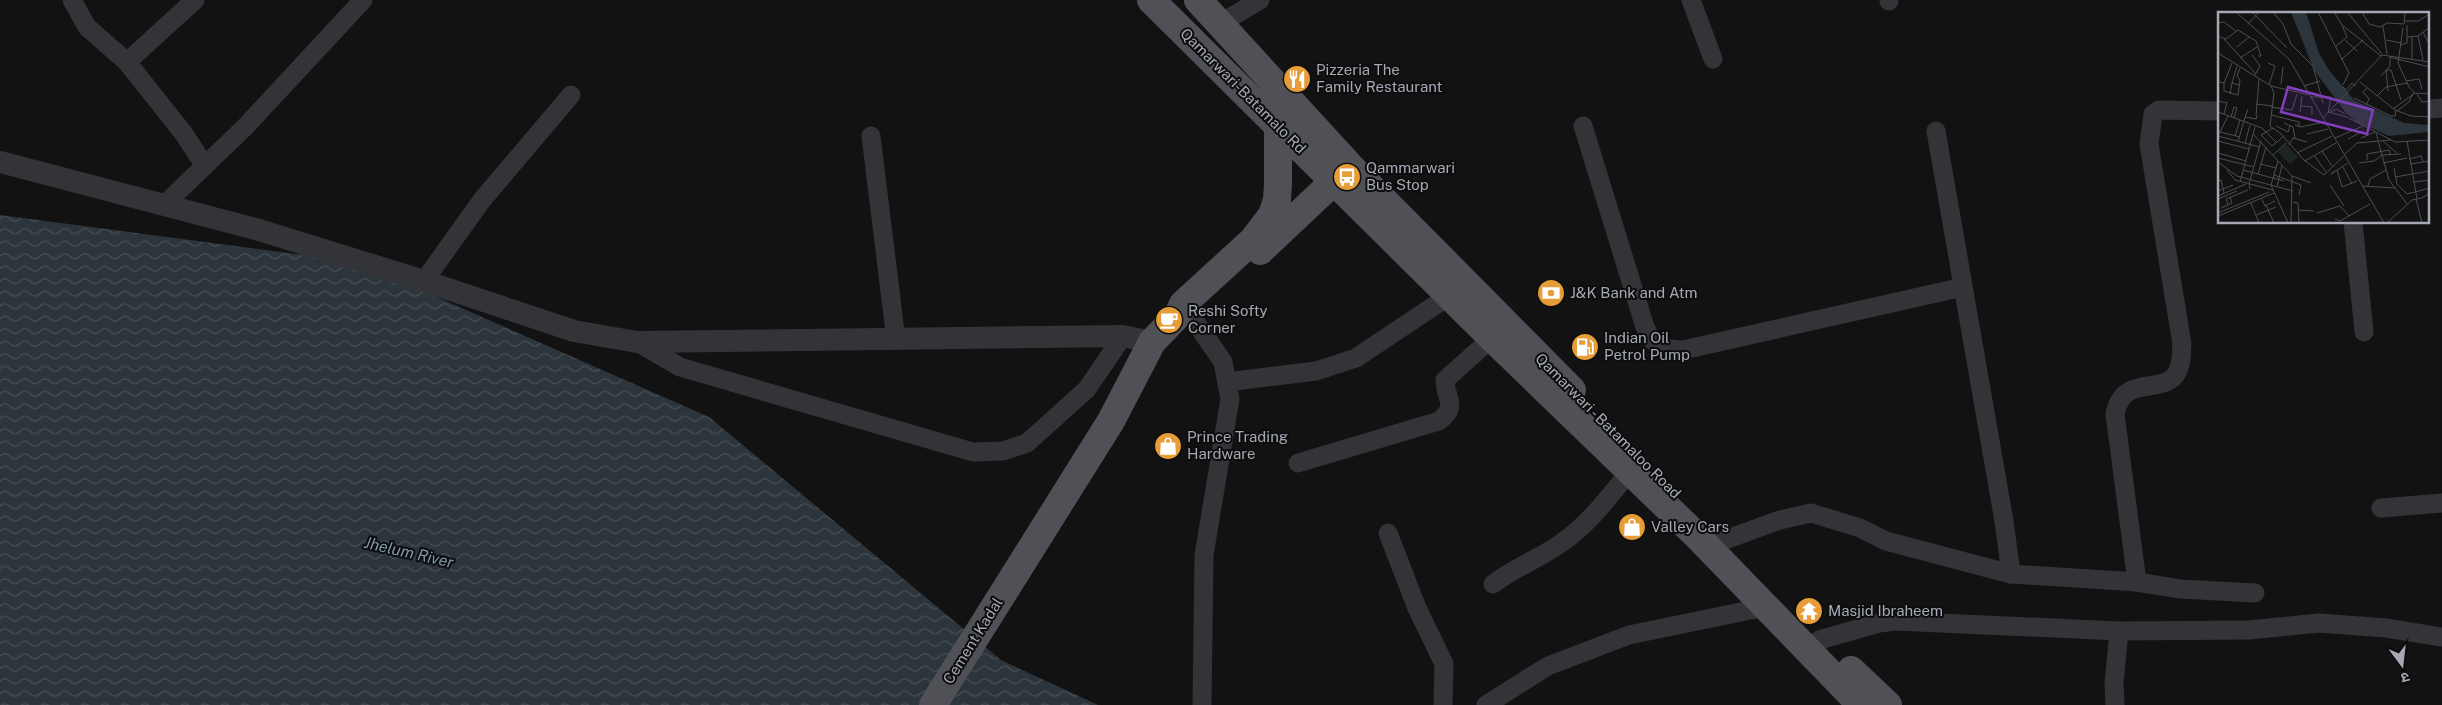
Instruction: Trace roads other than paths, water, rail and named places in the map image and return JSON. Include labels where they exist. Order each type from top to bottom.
[{"type":"main road","name":"Qamarwari-Batamalo Rd","points":[[1151,0],[1278,125],[1342,175]]},
{"type":"main road","points":[[1184,311],[1342,175],[1221,23],[1198,0]]},
{"type":"main road","points":[[1184,311],[1252,240],[1272,215],[1277,200],[1278,125]]},
{"type":"main road","name":"Qamarwari - Batamaloo Road","points":[[1342,175],[1449,296],[1698,537],[1861,705]]},
{"type":"main road","name":"Qamarwari - Batamaloo Road","points":[[1342,175],[1722,541],[1819,640],[1888,705]]},
{"type":"main road","name":"Cement Kadal","points":[[933,705],[1110,421],[1152,342],[1184,311]]},
{"type":"street","points":[[72,0],[86,27],[127,62],[175,121],[205,166]]},
{"type":"street","points":[[127,62],[195,0]]},
{"type":"street","points":[[164,205],[246,126],[363,0]]},
{"type":"street","points":[[1221,23],[1260,0]]},
{"type":"street","points":[[1691,0],[1713,59]]},
{"type":"street","points":[[424,281],[482,200],[571,95]]},
{"type":"street","points":[[2137,582],[2115,414],[2118,401],[2126,392],[2165,384],[2174,376],[2180,365],[2182,344],[2149,144],[2151,122],[2153,114],[2159,110],[2218,111]]},
{"type":"street","points":[[1583,126],[1645,327],[1653,344],[1666,349],[1682,350],[1963,288]]},
{"type":"street","points":[[1936,131],[2004,521],[2011,574]]},
{"type":"street","points":[[871,136],[896,340]]},
{"type":"street","points":[[0,162],[259,230],[424,281],[574,331],[637,342],[1123,336],[1152,342]]},
{"type":"street","points":[[2353,224],[2364,332]]},
{"type":"street","points":[[1227,382],[1316,371],[1356,358],[1449,296]]},
{"type":"street","points":[[1184,311],[1224,362],[1230,399],[1204,555],[1202,705]]},
{"type":"street","points":[[637,342],[680,367],[973,452],[1003,451],[1027,443],[1087,389],[1123,336]]},
{"type":"street","points":[[1298,463],[1439,421],[1447,415],[1450,409],[1445,380],[1492,338]]},
{"type":"street","points":[[1493,584],[1506,574],[1559,545],[1584,526],[1630,472]]},
{"type":"street","points":[[2381,508],[2442,503]]},
{"type":"street","points":[[1722,541],[1796,514],[1811,513],[1860,528],[1886,541],[2011,574],[2137,582],[2180,589],[2255,593]]},
{"type":"street","points":[[1388,533],[1417,608],[1444,664],[1443,705]]},
{"type":"street","points":[[1486,705],[1548,666],[1629,635],[1765,607]]},
{"type":"street","points":[[1819,640],[1879,623],[1896,621],[2119,631],[2249,630],[2319,623],[2386,628],[2442,638]]},
{"type":"street","points":[[2115,705],[2114,683],[2119,631]]},
{"type":"water","name":"Jhelum River","points":[[0,215],[357,262],[709,417],[1001,660],[1098,705],[0,705]]},
{"type":"place","name":"Pizzeria The Family Restaurant","points":[[1297,79]]},
{"type":"place","name":"Qammarwari Bus Stop","points":[[1347,177]]},
{"type":"place","name":"J&K Bank and Atm","points":[[1551,293]]},
{"type":"place","name":"Reshi Softy Corner","points":[[1169,320]]},
{"type":"place","name":"Indian Oil Petrol Pump","points":[[1585,347]]},
{"type":"place","name":"Prince Trading Hardware","points":[[1168,446]]},
{"type":"place","name":"Valley Cars","points":[[1632,527]]},
{"type":"place","name":"Masjid Ibraheem","points":[[1809,611]]}]
